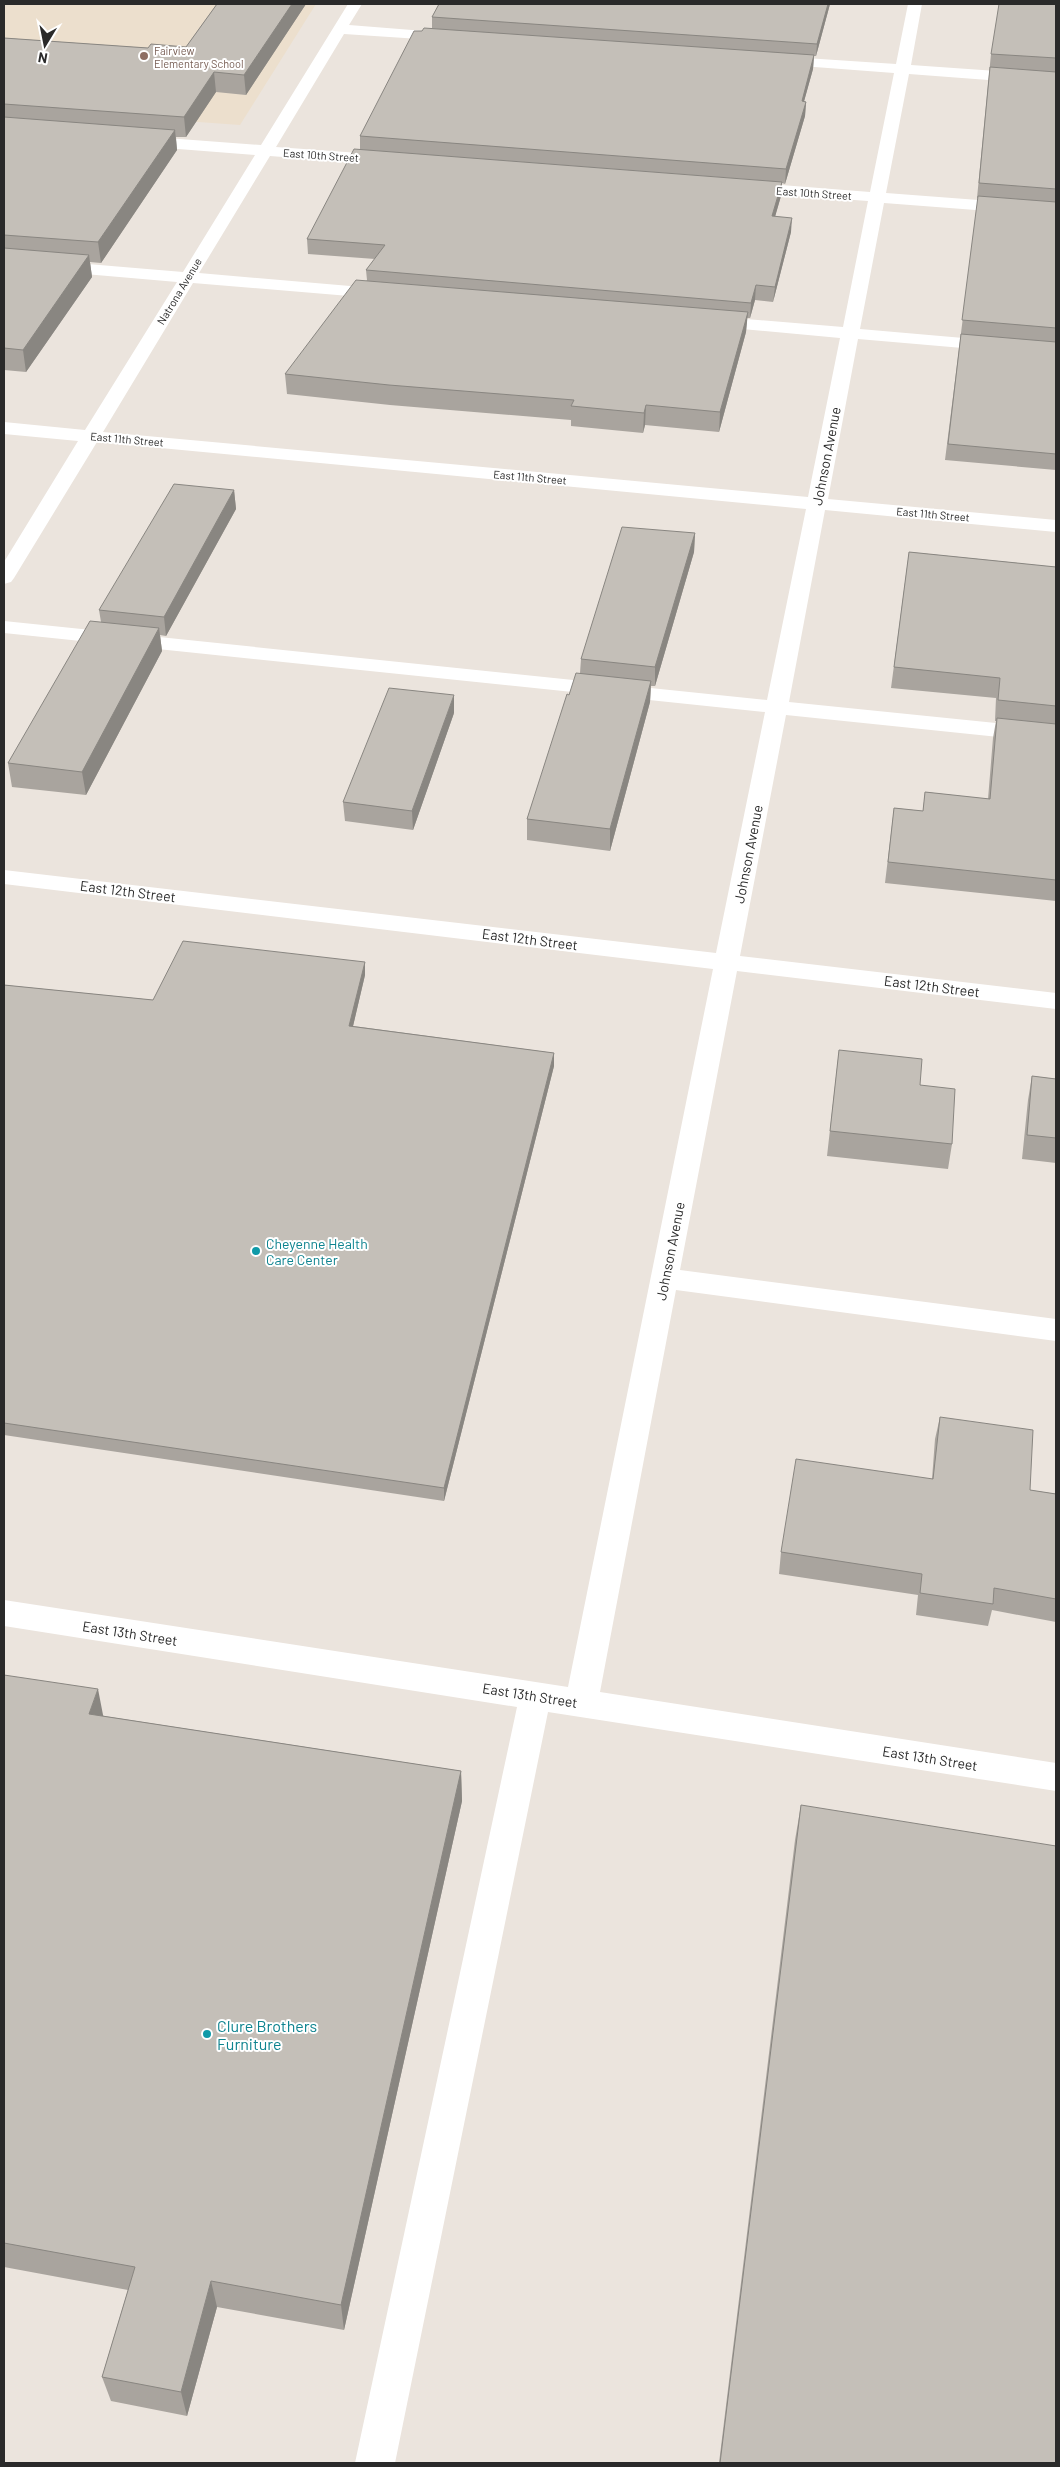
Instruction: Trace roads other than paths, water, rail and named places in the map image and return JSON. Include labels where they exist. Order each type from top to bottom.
[{"type":"street","name":"Natrona Avenue","points":[[4,578],[355,4]]},
{"type":"street","name":"Johnson Avenue","points":[[581,1704],[914,4]]},
{"type":"street","points":[[340,29],[468,38]]},
{"type":"street","points":[[764,59],[1056,80]]},
{"type":"street","name":"East 10th Street","points":[[120,139],[403,161]]},
{"type":"street","name":"East 10th Street","points":[[729,186],[1056,211]]},
{"type":"street","points":[[4,262],[405,296]]},
{"type":"street","points":[[692,320],[1056,351]]},
{"type":"street","name":"East 11th Street","points":[[4,428],[1056,526]]},
{"type":"street","points":[[4,627],[1056,736]]},
{"type":"street","name":"East 12th Street","points":[[4,876],[1056,1001]]},
{"type":"street","points":[[665,1278],[1056,1330]]},
{"type":"street","name":"East 13th Street","points":[[4,1613],[1056,1777]]},
{"type":"street","points":[[375,2463],[535,1696]]},
{"type":"place","name":"Fairview Elementary School","points":[[144,56]]},
{"type":"place","name":"Cheyenne Health Care Center","points":[[256,1251]]},
{"type":"place","name":"Clure Brothers Furniture","points":[[207,2034]]}]
